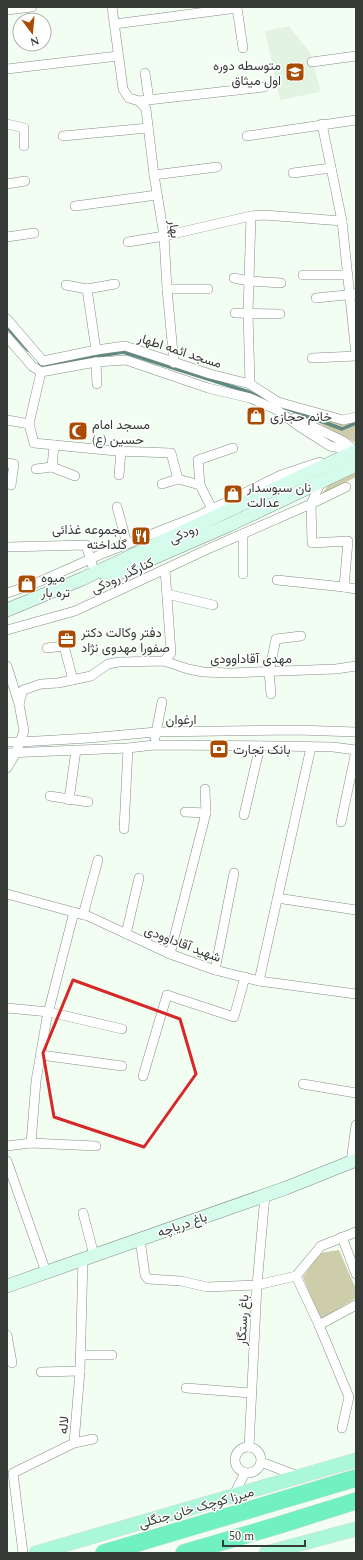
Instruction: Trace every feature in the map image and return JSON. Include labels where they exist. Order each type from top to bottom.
[{"type":"highway","points":[[104,1553],[356,1478]]},
{"type":"highway","points":[[184,1553],[276,1526],[356,1500]]},
{"type":"highway","points":[[276,1526],[356,1507]]},
{"type":"main road","name":"رودکی","points":[[7,610],[95,574],[356,451]]},
{"type":"main road","name":"رودکی","points":[[7,618],[27,612],[229,525],[356,465]]},
{"type":"main road","name":"باغ دریاچه","points":[[7,1286],[265,1195],[353,1161]]},
{"type":"main road","name":"میرزا کوچک خان جنگلی","points":[[36,1553],[356,1460]]},
{"type":"main road","points":[[266,1553],[356,1529]]},
{"type":"street","points":[[7,10],[32,7]]},
{"type":"street","points":[[112,7],[123,89],[129,98],[139,101],[264,87]]},
{"type":"street","points":[[115,24],[237,8],[242,48]]},
{"type":"street","points":[[7,69],[118,56]]},
{"type":"street","points":[[312,62],[356,56]]},
{"type":"street","points":[[145,73],[149,100]]},
{"type":"street","name":"بهار","points":[[139,101],[146,109],[154,175],[164,236],[174,363]]},
{"type":"street","points":[[247,136],[356,120]]},
{"type":"street","points":[[7,124],[24,128],[24,146]]},
{"type":"street","points":[[312,358],[356,356],[353,295],[348,275],[342,221],[322,124]]},
{"type":"street","points":[[63,136],[148,128]]},
{"type":"street","points":[[154,175],[217,167]]},
{"type":"street","points":[[293,173],[331,168]]},
{"type":"street","points":[[7,184],[25,182]]},
{"type":"street","points":[[75,206],[157,195]]},
{"type":"street","points":[[128,242],[164,236],[251,216],[264,215],[342,221]]},
{"type":"street","points":[[250,384],[248,313],[251,216]]},
{"type":"street","points":[[7,237],[34,233]]},
{"type":"street","points":[[303,275],[348,275]]},
{"type":"street","points":[[234,278],[249,281],[281,282]]},
{"type":"street","points":[[66,285],[87,289],[115,284]]},
{"type":"street","points":[[87,289],[96,350]]},
{"type":"street","points":[[167,289],[208,289]]},
{"type":"street","points":[[316,298],[353,295]]},
{"type":"street","points":[[235,313],[280,314]]},
{"type":"street","name":"مسجد ائمه اطهار","points":[[7,319],[43,361],[96,350],[126,346],[174,363],[250,384],[300,427],[330,446],[356,451]]},
{"type":"street","points":[[7,337],[32,366],[41,372],[29,424],[34,443],[122,451],[171,453],[178,479]]},
{"type":"street","name":"مسجد ائمه اطهار","points":[[41,372],[96,362],[126,360],[208,388],[277,406],[343,420],[356,417]]},
{"type":"street","points":[[96,362],[97,384]]},
{"type":"street","points":[[7,420],[29,424]]},
{"type":"street","points":[[52,467],[54,445]]},
{"type":"street","points":[[212,509],[200,485],[198,460],[233,448]]},
{"type":"street","points":[[119,475],[122,451]]},
{"type":"street","points":[[7,593],[34,584],[212,509],[281,475],[356,451]]},
{"type":"street","points":[[7,463],[14,464],[12,485]]},
{"type":"street","points":[[36,470],[52,467],[75,476]]},
{"type":"street","points":[[162,484],[178,479],[200,485]]},
{"type":"street","points":[[321,482],[311,504],[312,543],[348,541],[344,587]]},
{"type":"street","name":"کنارگذر رودکی","points":[[7,630],[75,611],[346,487]]},
{"type":"street","points":[[116,507],[127,544]]},
{"type":"street","points":[[243,534],[243,574]]},
{"type":"street","points":[[7,547],[86,545],[95,574]]},
{"type":"street","points":[[164,661],[171,653],[165,569]]},
{"type":"street","points":[[277,580],[356,589]]},
{"type":"street","points":[[167,594],[213,605]]},
{"type":"street","points":[[271,694],[270,672],[276,638],[301,636]]},
{"type":"street","points":[[47,648],[64,646],[73,680]]},
{"type":"street","name":"مهدی آقاداوودی","points":[[19,704],[24,690],[41,684],[58,683],[91,676],[108,664],[164,661],[203,672],[230,673],[336,669],[356,666]]},
{"type":"street","points":[[7,666],[19,704],[24,731],[20,742],[12,753],[7,768]]},
{"type":"street","points":[[154,745],[162,702]]},
{"type":"street","name":"ارغوان","points":[[7,742],[111,737],[156,732],[297,730],[356,732]]},
{"type":"street","points":[[111,737],[111,749]]},
{"type":"street","name":"ارغوان","points":[[12,753],[111,749],[154,745],[311,747],[356,751]]},
{"type":"street","points":[[244,815],[260,746]]},
{"type":"street","points":[[259,981],[276,898],[311,747]]},
{"type":"street","points":[[124,830],[128,748]]},
{"type":"street","points":[[69,800],[76,750]]},
{"type":"street","points":[[341,822],[356,751]]},
{"type":"street","points":[[170,954],[206,813],[205,789]]},
{"type":"street","points":[[50,796],[88,802]]},
{"type":"street","points":[[185,812],[206,813]]},
{"type":"street","points":[[83,914],[98,860]]},
{"type":"street","points":[[215,970],[234,873]]},
{"type":"street","points":[[126,934],[139,878]]},
{"type":"street","name":"شهید آقاداوودی","points":[[7,894],[83,914],[170,954],[215,970],[259,981],[356,994]]},
{"type":"street","points":[[276,898],[356,910]]},
{"type":"street","points":[[30,1143],[36,1081],[49,1012],[74,912]]},
{"type":"street","points":[[143,1076],[167,995],[234,1017],[245,977]]},
{"type":"street","points":[[7,1008],[49,1012],[122,1029]]},
{"type":"street","points":[[41,1055],[122,1066]]},
{"type":"street","points":[[303,1084],[356,1093]]},
{"type":"street","points":[[353,1161],[356,1125]]},
{"type":"street","points":[[7,1146],[30,1143],[96,1146]]},
{"type":"street","points":[[8,1164],[46,1272]]},
{"type":"street","name":"باغ رستگار","points":[[249,1447],[257,1286],[265,1195]]},
{"type":"street","name":"لاله","points":[[23,1553],[13,1473],[74,1443],[88,1257],[83,1213]]},
{"type":"street","points":[[140,1239],[145,1275],[148,1279],[181,1281],[207,1287],[257,1286],[296,1276],[321,1246],[356,1232]]},
{"type":"street","points":[[342,1237],[356,1274]]},
{"type":"street","points":[[296,1276],[319,1325],[349,1397],[342,1428]]},
{"type":"street","points":[[319,1325],[356,1305]]},
{"type":"street","points":[[7,1335],[12,1364]]},
{"type":"street","points":[[80,1355],[112,1355]]},
{"type":"street","points":[[41,1372],[80,1371]]},
{"type":"street","points":[[186,1388],[251,1393]]},
{"type":"street","points":[[74,1443],[93,1439]]},
{"type":"street","points":[[249,1447],[257,1450],[261,1458],[260,1462],[257,1470],[245,1473],[235,1464],[235,1456],[240,1449],[249,1447]]},
{"type":"street","points":[[260,1462],[300,1477]]},
{"type":"street","points":[[234,1496],[245,1473]]},
{"type":"highlighted area","points":[[73,980],[180,1019],[196,1074],[144,1147],[54,1117],[43,1053]]},
{"type":"shaded area","name":"متوسطه دوره اول میثاق","points":[[289,26],[310,53],[321,92],[280,100],[265,31]]},
{"type":"green space","points":[[292,409],[356,418],[356,443]]},
{"type":"green space","points":[[356,468],[356,477],[322,494],[331,481]]},
{"type":"green space","points":[[339,1250],[356,1289],[356,1298],[320,1320],[303,1277],[320,1253]]},
{"type":"waterway","points":[[7,327],[28,350]]},
{"type":"waterway","points":[[40,363],[42,366],[123,352],[249,392],[265,400]]},
{"type":"waterway","points":[[286,408],[342,429],[356,423]]},
{"type":"place","name":"متوسطه دوره اول میثاق","points":[[295,72]]},
{"type":"place","name":"خانم حجازی","points":[[256,416]]},
{"type":"place","name":"مسجد امام حسین (ع)","points":[[78,431]]},
{"type":"place","name":"نان سبوسدار عدالت","points":[[233,494]]},
{"type":"place","name":"مجموعه غذائی گلداخته","points":[[141,536]]},
{"type":"place","name":"میوه تره بار","points":[[27,584]]},
{"type":"place","name":"دفتر وکالت دکتر صفورا مهدوی نژاد","points":[[67,639]]},
{"type":"place","name":"بانک تجارت","points":[[219,749]]}]
